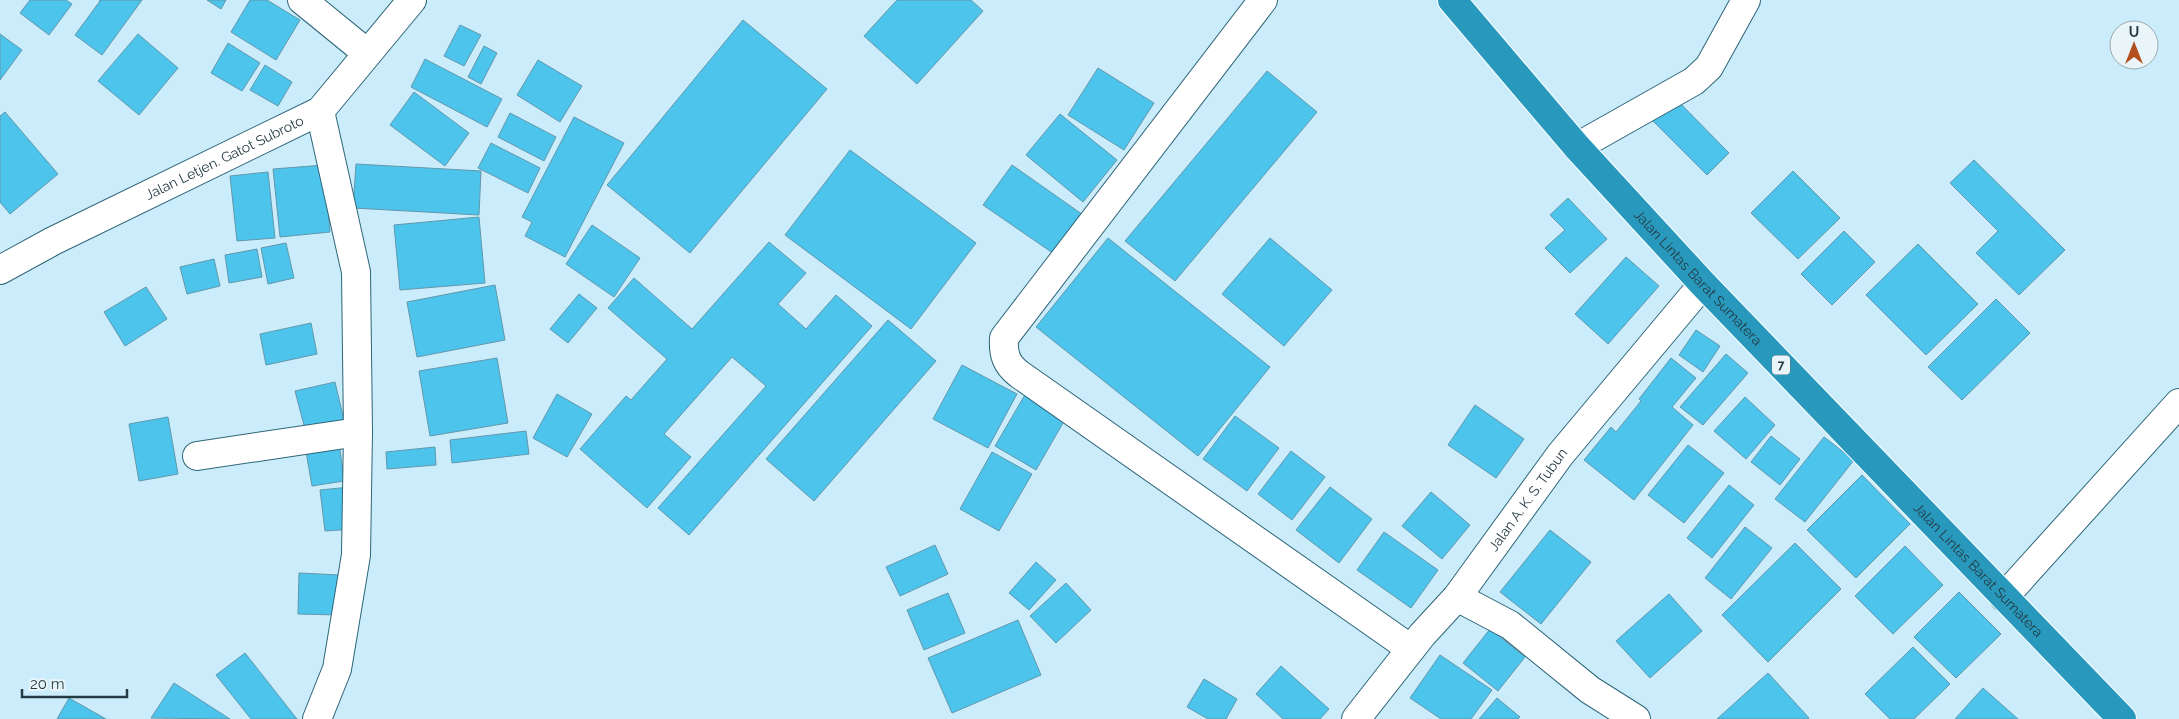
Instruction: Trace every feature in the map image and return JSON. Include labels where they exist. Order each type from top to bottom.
[{"type":"highway","name":"Jalan Lintas Barat Sumatera","points":[[1452,0],[1577,147],[1703,284],[2122,719]]},
{"type":"street","points":[[302,0],[367,53]]},
{"type":"street","name":"Jalan Letjen. Gatot Subroto","points":[[0,270],[70,232],[320,111],[412,0]]},
{"type":"street","points":[[1263,0],[1004,338],[1003,352],[1009,366],[1019,374],[1410,649]]},
{"type":"street","points":[[1577,147],[1694,81],[1709,67],[1746,0]]},
{"type":"street","points":[[317,719],[337,669],[356,555],[358,432],[356,272],[320,111]]},
{"type":"street","name":"Jalan A. K. S. Tubun","points":[[1356,719],[1410,649],[1458,597],[1560,455],[1703,284]]},
{"type":"street","points":[[2004,597],[2179,403]]},
{"type":"street","points":[[197,456],[358,432]]},
{"type":"street","points":[[1458,597],[1510,625],[1590,690],[1636,719]]},
{"type":"building","points":[[30,0],[66,0],[72,4],[49,35],[20,13]]},
{"type":"building","points":[[99,0],[142,0],[102,55],[75,35]]},
{"type":"building","points":[[207,0],[226,0],[221,9]]},
{"type":"building","points":[[250,0],[267,0],[300,20],[276,60],[231,32]]},
{"type":"building","points":[[897,0],[971,0],[983,11],[917,84],[864,36]]},
{"type":"building","points":[[743,20],[827,89],[690,253],[607,185]]},
{"type":"building","points":[[460,25],[481,35],[464,66],[444,56]]},
{"type":"building","points":[[0,34],[22,50],[0,80]]},
{"type":"building","points":[[138,34],[178,68],[139,115],[98,81]]},
{"type":"building","points":[[228,43],[260,63],[242,91],[211,73]]},
{"type":"building","points":[[484,46],[497,53],[481,84],[468,77]]},
{"type":"building","points":[[425,59],[502,99],[487,127],[411,87]]},
{"type":"building","points":[[538,60],[582,86],[560,122],[517,95]]},
{"type":"building","points":[[265,65],[292,82],[278,106],[250,90]]},
{"type":"building","points":[[1098,68],[1154,103],[1124,150],[1068,115]]},
{"type":"building","points":[[1267,71],[1317,112],[1175,281],[1125,241]]},
{"type":"building","points":[[414,92],[469,133],[445,166],[390,125]]},
{"type":"building","points":[[1675,98],[1729,153],[1707,175],[1652,120]]},
{"type":"building","points":[[5,112],[58,174],[10,214],[0,202],[0,116]]},
{"type":"building","points":[[510,113],[556,137],[544,161],[498,137]]},
{"type":"building","points":[[1060,114],[1117,160],[1083,202],[1026,155]]},
{"type":"building","points":[[574,117],[624,143],[565,257],[525,236],[532,222],[522,217]]},
{"type":"building","points":[[491,143],[540,168],[528,193],[478,168]]},
{"type":"building","points":[[850,150],[976,243],[911,329],[785,235]]},
{"type":"building","points":[[1974,160],[2065,250],[2019,295],[1976,253],[1998,231],[1950,183]]},
{"type":"building","points":[[356,164],[481,171],[479,215],[353,208]]},
{"type":"building","points":[[324,165],[330,232],[280,237],[273,169]]},
{"type":"building","points":[[1012,165],[1086,217],[1057,256],[983,205]]},
{"type":"building","points":[[1793,171],[1840,218],[1798,259],[1751,213]]},
{"type":"building","points":[[268,172],[275,238],[237,241],[230,176]]},
{"type":"building","points":[[1568,198],[1607,239],[1570,273],[1545,248],[1565,230],[1550,215]]},
{"type":"building","points":[[479,217],[485,283],[400,290],[394,225]]},
{"type":"building","points":[[592,225],[640,258],[614,297],[566,264]]},
{"type":"building","points":[[1844,231],[1875,262],[1832,305],[1801,274]]},
{"type":"building","points":[[1108,238],[1270,367],[1198,456],[1036,327]]},
{"type":"building","points":[[1270,238],[1332,290],[1284,346],[1222,294]]},
{"type":"building","points":[[769,242],[806,273],[778,304],[806,329],[836,295],[872,326],[689,535],[658,508],[766,386],[732,357],[664,434],[691,457],[647,508],[580,449],[626,396],[631,400],[667,359],[608,308],[634,278],[692,329]]},
{"type":"building","points":[[286,243],[294,278],[268,284],[261,248]]},
{"type":"building","points":[[1918,244],[1978,304],[1926,355],[1866,295]]},
{"type":"building","points":[[257,249],[262,277],[229,283],[225,255]]},
{"type":"building","points":[[1626,257],[1659,286],[1608,344],[1575,314]]},
{"type":"building","points":[[214,259],[220,286],[187,294],[180,267]]},
{"type":"building","points":[[495,285],[505,340],[417,357],[407,302]]},
{"type":"building","points":[[146,287],[167,319],[125,346],[104,312]]},
{"type":"building","points":[[579,294],[597,308],[568,343],[550,329]]},
{"type":"building","points":[[1996,299],[2030,333],[1962,400],[1928,367]]},
{"type":"building","points":[[888,320],[936,361],[814,501],[766,459]]},
{"type":"building","points":[[311,323],[317,354],[266,365],[260,334]]},
{"type":"building","points":[[1696,330],[1720,346],[1703,372],[1679,355]]},
{"type":"building","points":[[1726,354],[1748,373],[1703,425],[1680,407]]},
{"type":"building","points":[[497,358],[508,423],[430,436],[419,371]]},
{"type":"building","points":[[1671,358],[1696,378],[1672,407],[1693,425],[1634,500],[1584,460],[1611,427],[1616,432],[1641,401],[1639,399]]},
{"type":"building","points":[[962,365],[1017,394],[988,448],[933,419]]},
{"type":"building","points":[[335,382],[344,420],[305,429],[295,391]]},
{"type":"building","points":[[1026,393],[1067,416],[1036,470],[995,446]]},
{"type":"building","points":[[557,394],[592,414],[567,457],[533,438]]},
{"type":"building","points":[[1745,397],[1775,425],[1746,459],[1714,431]]},
{"type":"building","points":[[1475,405],[1524,439],[1496,478],[1448,445]]},
{"type":"building","points":[[1235,416],[1279,448],[1247,491],[1203,459]]},
{"type":"building","points":[[168,417],[178,474],[139,481],[129,424]]},
{"type":"building","points":[[526,431],[529,454],[452,463],[450,440]]},
{"type":"building","points":[[1771,436],[1800,459],[1780,485],[1751,462]]},
{"type":"building","points":[[1824,437],[1854,460],[1805,522],[1775,499]]},
{"type":"building","points":[[339,442],[344,481],[312,486],[305,446]]},
{"type":"building","points":[[1688,445],[1724,473],[1684,523],[1648,495]]},
{"type":"building","points":[[435,447],[436,465],[387,469],[386,452]]},
{"type":"building","points":[[1291,451],[1325,477],[1292,520],[1258,494]]},
{"type":"building","points":[[992,452],[1032,474],[999,531],[960,509]]},
{"type":"building","points":[[1862,475],[1910,524],[1856,578],[1807,530]]},
{"type":"building","points":[[1729,485],[1754,505],[1712,558],[1687,538]]},
{"type":"building","points":[[350,487],[354,529],[325,531],[320,490]]},
{"type":"building","points":[[1330,487],[1372,519],[1339,563],[1296,530]]},
{"type":"building","points":[[1431,492],[1470,525],[1442,559],[1402,526]]},
{"type":"building","points":[[1745,527],[1772,548],[1731,599],[1705,578]]},
{"type":"building","points":[[1550,530],[1591,562],[1541,624],[1500,592]]},
{"type":"building","points":[[1384,532],[1438,570],[1411,608],[1357,570]]},
{"type":"building","points":[[1795,543],[1841,589],[1768,662],[1722,615]]},
{"type":"building","points":[[935,545],[948,574],[900,596],[886,567]]},
{"type":"building","points":[[1905,546],[1943,585],[1893,634],[1855,596]]},
{"type":"building","points":[[1036,562],[1056,580],[1029,610],[1009,593]]},
{"type":"building","points":[[299,573],[340,575],[339,615],[298,614]]},
{"type":"building","points":[[1066,583],[1091,610],[1056,643],[1030,616]]},
{"type":"building","points":[[1959,592],[2001,634],[1956,678],[1914,637]]},
{"type":"building","points":[[948,593],[965,633],[924,650],[907,610]]},
{"type":"building","points":[[1669,594],[1702,631],[1650,678],[1616,641]]},
{"type":"building","points":[[1018,620],[1041,675],[952,713],[928,658]]},
{"type":"building","points":[[1490,629],[1525,657],[1498,691],[1463,663]]},
{"type":"building","points":[[1913,647],[1950,684],[1914,719],[1890,719],[1865,694]]},
{"type":"building","points":[[245,653],[297,719],[251,719],[216,675]]},
{"type":"building","points":[[1440,655],[1492,690],[1471,719],[1441,719],[1410,698]]},
{"type":"building","points":[[1281,666],[1329,709],[1320,719],[1283,719],[1256,694]]},
{"type":"building","points":[[1768,673],[1809,718],[1717,719]]},
{"type":"building","points":[[1204,679],[1237,699],[1226,719],[1208,719],[1187,707]]},
{"type":"building","points":[[174,683],[230,719],[151,718]]},
{"type":"building","points":[[1983,688],[2018,719],[1955,719]]},
{"type":"building","points":[[69,698],[106,719],[57,719]]},
{"type":"building","points":[[1497,698],[1520,717],[1518,719],[1479,719]]}]
